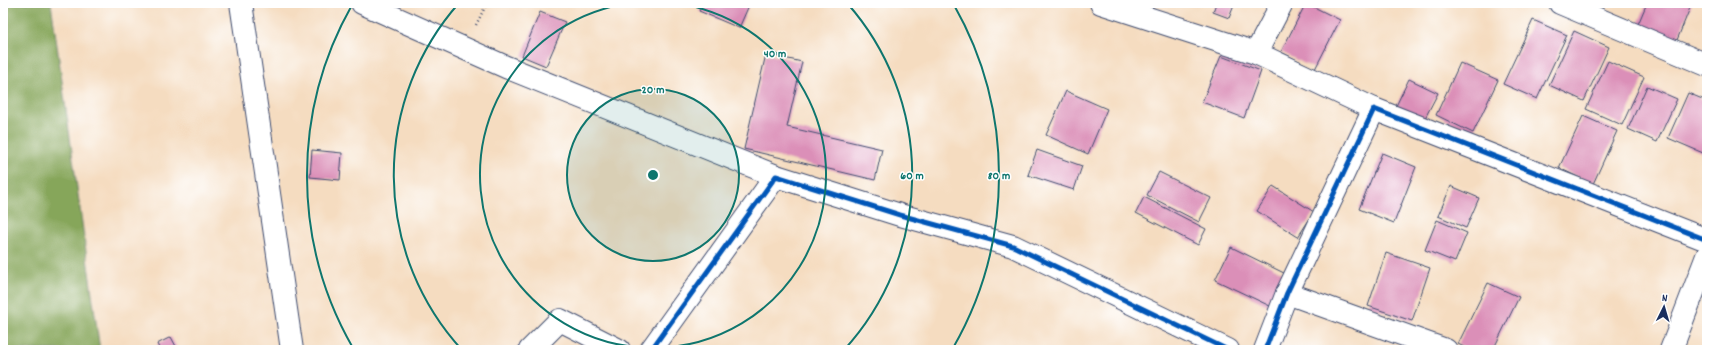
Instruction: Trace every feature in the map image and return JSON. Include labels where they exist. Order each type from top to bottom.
[{"type":"street","points":[[241,3],[292,350]]},
{"type":"street","points":[[362,3],[506,67],[776,176],[900,215],[1013,246],[1228,350]]},
{"type":"street","points":[[1101,3],[1256,53],[1374,109],[1707,240]]},
{"type":"street","points":[[1256,53],[1282,3]]},
{"type":"street","points":[[1560,3],[1707,65]]},
{"type":"street","points":[[1265,350],[1287,293],[1374,109]]},
{"type":"street","points":[[652,350],[776,176]]},
{"type":"street","points":[[1671,350],[1707,256]]},
{"type":"street","points":[[1287,293],[1446,350]]},
{"type":"street","points":[[530,350],[560,320],[619,350]]},
{"type":"green space","points":[[3,3],[51,3],[100,350],[3,350]]},
{"type":"building","points":[[703,3],[750,3],[739,28],[699,11]]},
{"type":"building","points":[[1216,3],[1235,3],[1229,18],[1213,12]]},
{"type":"building","points":[[1306,3],[1340,20],[1315,69],[1281,52]]},
{"type":"building","points":[[1647,3],[1692,3],[1675,45],[1636,29]]},
{"type":"building","points":[[540,12],[565,22],[546,66],[522,56]]},
{"type":"building","points":[[1533,20],[1567,35],[1537,99],[1503,84]]},
{"type":"building","points":[[1574,31],[1609,47],[1584,101],[1549,85]]},
{"type":"building","points":[[766,54],[802,62],[787,127],[882,149],[875,180],[744,149]]},
{"type":"building","points":[[1221,56],[1261,71],[1244,118],[1202,102]]},
{"type":"building","points":[[1608,61],[1644,77],[1622,125],[1586,109]]},
{"type":"building","points":[[1460,63],[1498,80],[1473,133],[1436,115]]},
{"type":"building","points":[[1409,79],[1438,93],[1424,120],[1396,106]]},
{"type":"building","points":[[1647,86],[1677,99],[1657,142],[1628,129]]},
{"type":"building","points":[[1066,91],[1107,109],[1088,154],[1046,135]]},
{"type":"building","points":[[1688,93],[1707,101],[1707,144],[1703,153],[1668,138]]},
{"type":"building","points":[[1583,116],[1617,131],[1593,184],[1559,168]]},
{"type":"building","points":[[312,150],[342,153],[340,180],[310,177]]},
{"type":"building","points":[[1037,150],[1082,166],[1074,190],[1028,175]]},
{"type":"building","points":[[1382,153],[1416,167],[1394,223],[1359,209]]},
{"type":"building","points":[[1159,172],[1211,198],[1199,222],[1147,195]]},
{"type":"building","points":[[1273,186],[1314,212],[1298,237],[1257,211]]},
{"type":"building","points":[[1451,186],[1479,198],[1466,228],[1438,216]]},
{"type":"building","points":[[1144,197],[1206,229],[1198,245],[1136,213]]},
{"type":"building","points":[[1437,220],[1467,233],[1455,262],[1425,250]]},
{"type":"building","points":[[1231,247],[1286,274],[1270,306],[1215,280]]},
{"type":"building","points":[[1386,253],[1430,268],[1412,321],[1368,306]]},
{"type":"building","points":[[1488,283],[1519,297],[1493,350],[1470,350],[1458,344]]},
{"type":"building","points":[[171,337],[178,350],[160,350],[157,344]]},
{"type":"cycle path","points":[[1265,350],[1287,293],[1374,109],[1707,240]]},
{"type":"cycle path","points":[[651,350],[776,176],[900,215],[1013,246],[1228,350]]}]
